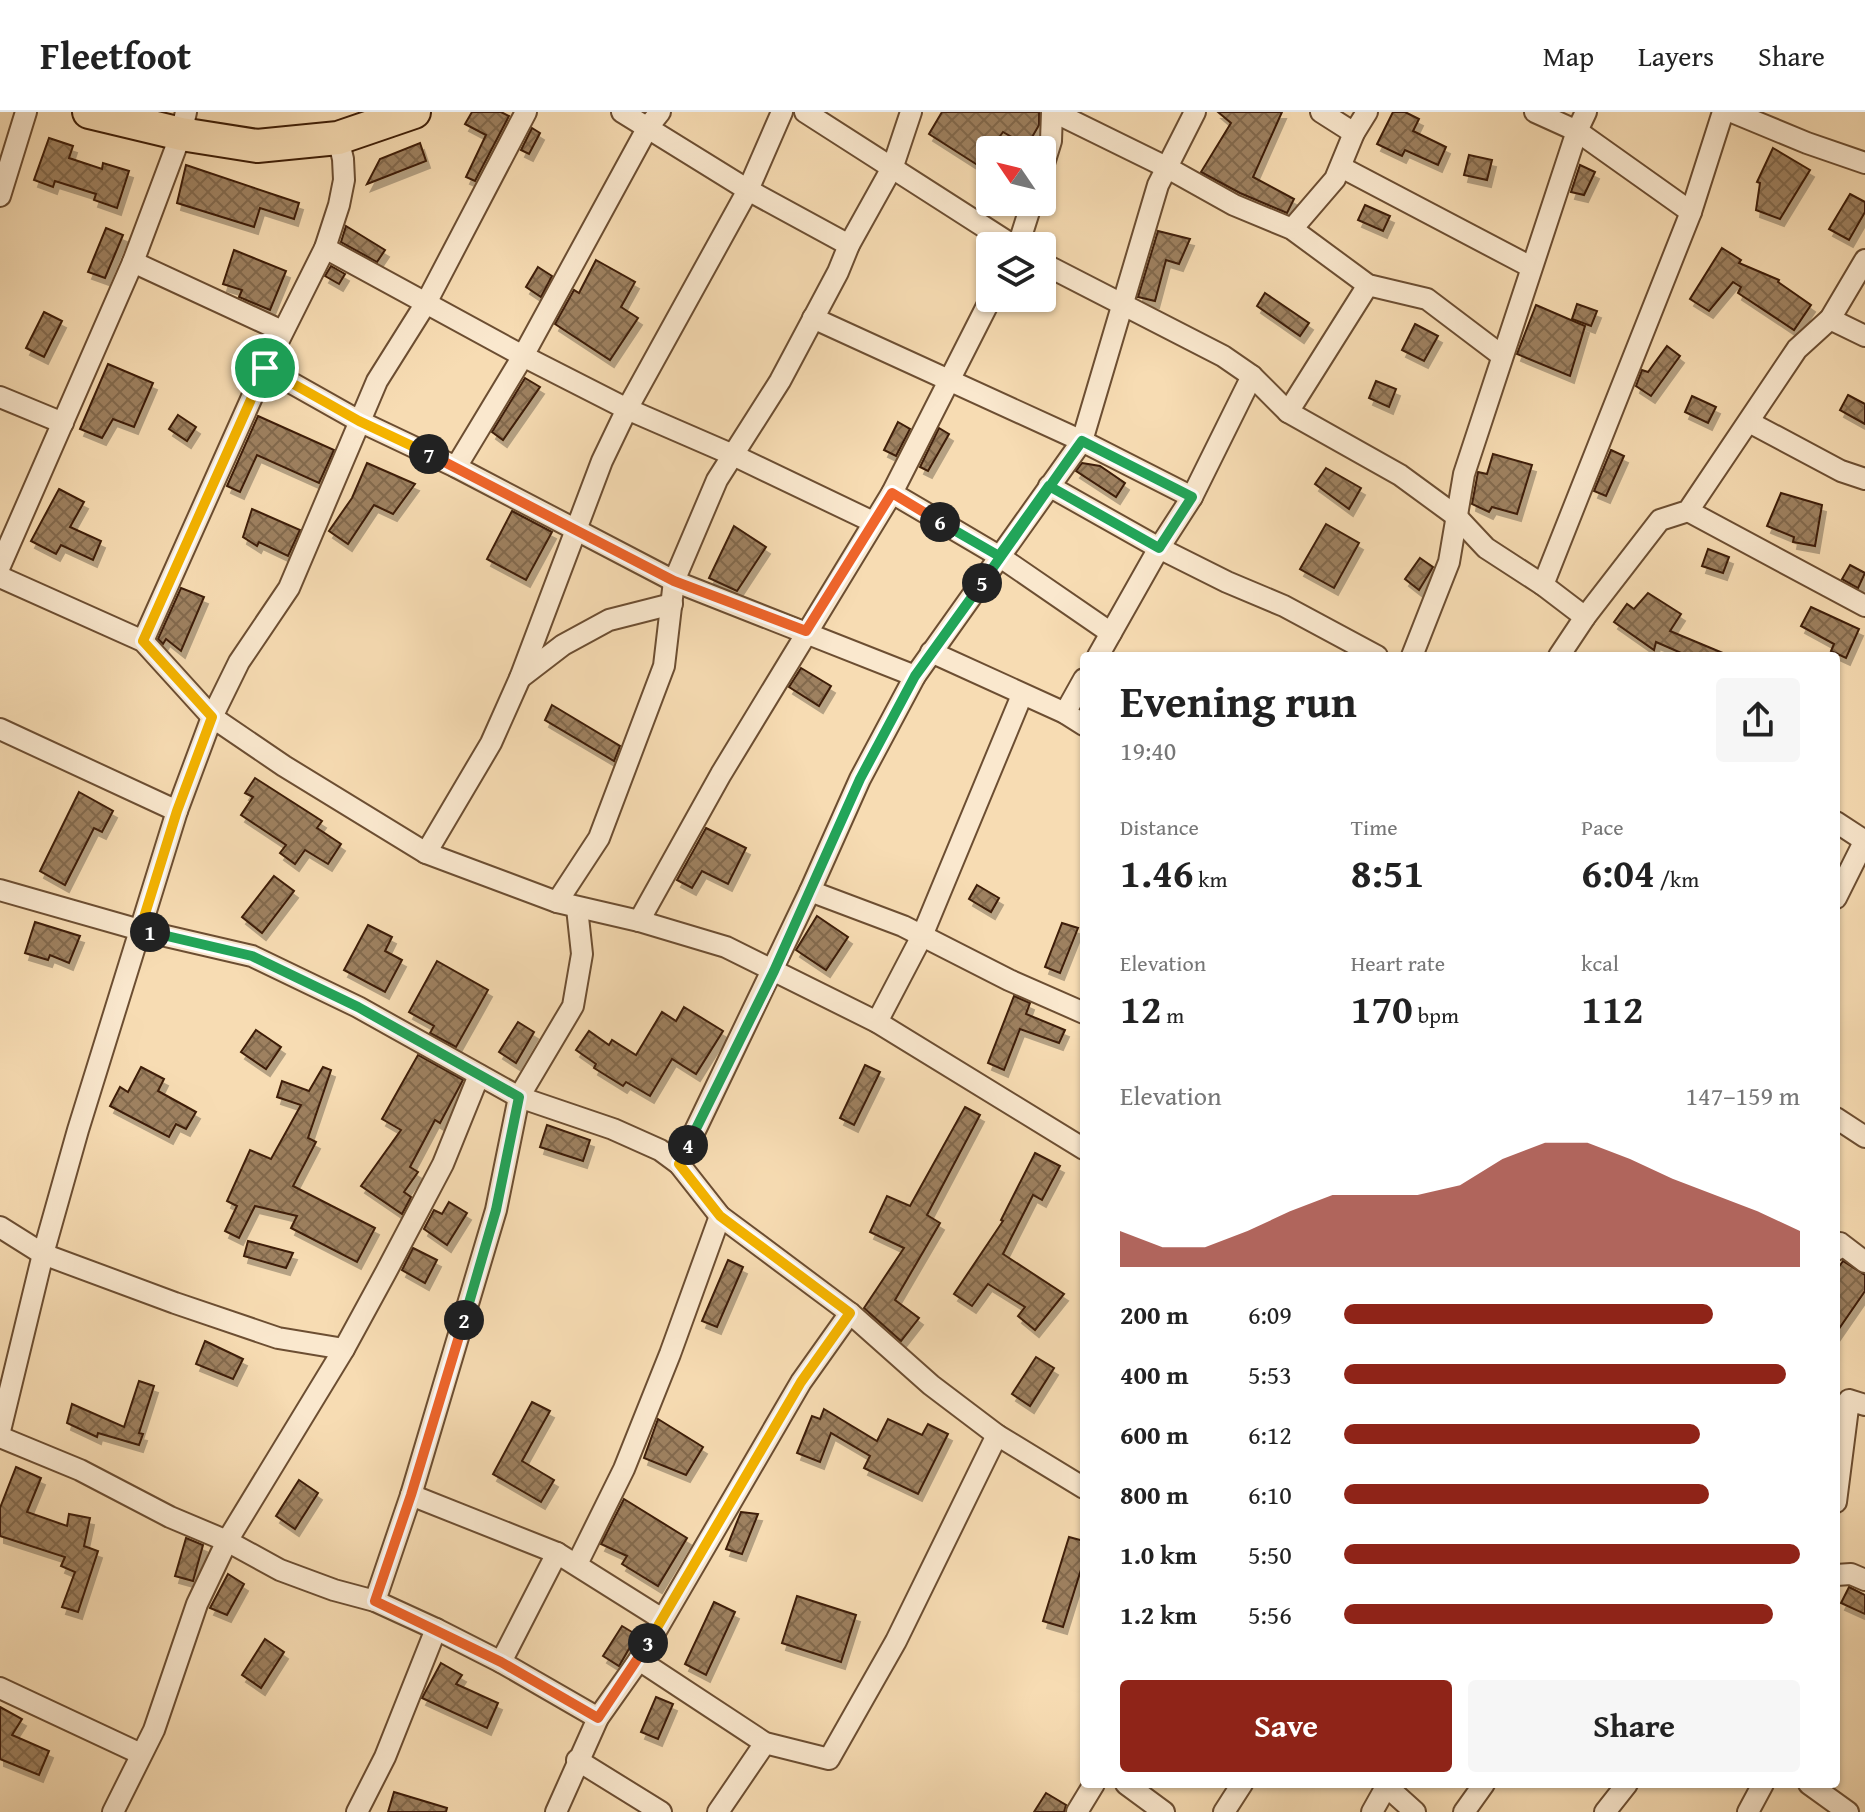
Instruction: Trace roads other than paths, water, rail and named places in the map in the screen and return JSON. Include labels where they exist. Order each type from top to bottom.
[{"type":"main road","points":[[89,112],[184,123],[257,146],[338,138],[384,118],[414,112]]},
{"type":"street","points":[[0,196],[26,112]]},
{"type":"street","points":[[526,112],[426,303],[377,381],[289,588],[239,662],[212,717],[177,811],[78,1130],[43,1254],[0,1434],[80,1470],[170,1517],[227,1541],[280,1570],[375,1601],[436,1629],[598,1718]]},
{"type":"street","points":[[622,112],[654,120],[748,190],[849,245]]},
{"type":"street","points":[[426,853],[491,743],[520,678],[602,461],[627,409],[748,190],[782,112]]},
{"type":"street","points":[[805,112],[994,232]]},
{"type":"street","points":[[557,902],[599,838],[664,666],[674,581],[717,480],[780,381],[893,166],[911,112]]},
{"type":"street","points":[[1051,136],[1053,112],[1166,167],[1234,205],[1292,229],[1368,285],[1427,299],[1501,355]]},
{"type":"street","points":[[679,1164],[774,971],[860,779],[915,676],[1082,441],[1166,167],[1195,112]]},
{"type":"street","points":[[1321,112],[1354,133]]},
{"type":"street","points":[[1292,229],[1341,167],[1354,133],[1367,112]]},
{"type":"street","points":[[1535,112],[1582,121],[1691,212]]},
{"type":"street","points":[[1543,585],[1691,212],[1723,112]]},
{"type":"street","points":[[1732,112],[1865,163]]},
{"type":"street","points":[[456,467],[523,356],[654,120]]},
{"type":"street","points":[[1414,652],[1449,562],[1464,474],[1501,355],[1582,121]]},
{"type":"street","points":[[0,566],[133,262],[184,123]]},
{"type":"street","points":[[143,641],[282,331],[325,248],[344,180],[338,138]]},
{"type":"street","points":[[1341,167],[1531,267]]},
{"type":"street","points":[[325,248],[627,409],[733,455],[873,522]]},
{"type":"street","points":[[1569,651],[1585,617],[1660,520],[1688,511],[1797,349],[1830,319],[1865,260]]},
{"type":"street","points":[[133,262],[282,331]]},
{"type":"street","points":[[1056,271],[1223,356],[1252,376],[1288,412],[1400,475],[1456,516],[1486,548],[1585,617]]},
{"type":"street","points":[[1288,412],[1368,285]]},
{"type":"street","points":[[639,921],[721,774],[892,493],[984,312]]},
{"type":"street","points":[[813,318],[1082,441],[1192,497]]},
{"type":"street","points":[[1830,319],[1865,336]]},
{"type":"street","points":[[265,368],[359,421],[456,467],[674,581],[915,676]]},
{"type":"street","points":[[1100,652],[1159,548],[1192,497],[1252,376]]},
{"type":"street","points":[[0,397],[63,423]]},
{"type":"street","points":[[1749,422],[1841,471],[1865,479]]},
{"type":"street","points":[[1049,486],[1159,548],[1284,606],[1370,652]]},
{"type":"street","points":[[892,493],[999,556],[1111,633]]},
{"type":"street","points":[[1688,511],[1865,606]]},
{"type":"street","points":[[0,577],[143,641],[212,717],[284,766],[426,853],[557,902],[639,921],[726,947],[877,1022],[1080,1147]]},
{"type":"street","points":[[520,678],[563,645],[609,620],[672,604]]},
{"type":"street","points":[[931,652],[1080,722]]},
{"type":"street","points":[[1065,713],[1080,686]]},
{"type":"street","points":[[877,1022],[922,936],[1022,695]]},
{"type":"street","points":[[0,729],[177,811]]},
{"type":"street","points":[[1840,824],[1865,840],[1840,890]]},
{"type":"street","points":[[0,890],[140,930],[252,956],[358,1007],[519,1097],[613,1129],[660,1150],[679,1164],[720,1216],[850,1313],[931,1385],[997,1435],[1080,1486]]},
{"type":"street","points":[[810,891],[903,926],[1009,980],[1080,1011]]},
{"type":"street","points":[[375,1601],[411,1495],[496,1210],[519,1097],[573,1006],[582,954],[577,908]]},
{"type":"street","points":[[113,1812],[154,1730],[197,1604],[227,1541],[344,1349],[443,1164],[479,1075]]},
{"type":"street","points":[[1840,1121],[1865,1137]]},
{"type":"street","points":[[577,1564],[624,1469],[720,1216]]},
{"type":"street","points":[[0,1227],[43,1254],[278,1338],[344,1349]]},
{"type":"street","points":[[1840,1243],[1865,1262]]},
{"type":"street","points":[[556,1812],[598,1718],[639,1660],[801,1382],[850,1313]]},
{"type":"street","points":[[1840,1460],[1846,1398]]},
{"type":"street","points":[[639,1660],[765,1743],[829,1759],[896,1641],[997,1435]]},
{"type":"street","points":[[411,1495],[557,1553],[662,1619]]},
{"type":"street","points":[[501,1662],[557,1553]]},
{"type":"street","points":[[1840,1575],[1851,1574],[1865,1580]]},
{"type":"street","points":[[357,1812],[385,1757],[436,1629]]},
{"type":"street","points":[[0,1688],[141,1754]]},
{"type":"street","points":[[718,1812],[765,1743]]},
{"type":"street","points":[[577,1760],[661,1812]]},
{"type":"street","points":[[1077,1812],[1092,1788]]},
{"type":"street","points":[[1131,1788],[1164,1812]]},
{"type":"street","points":[[1224,1812],[1239,1788]]},
{"type":"street","points":[[1372,1812],[1384,1788]]},
{"type":"street","points":[[1387,1788],[1415,1812]]},
{"type":"street","points":[[1464,1812],[1481,1788]]},
{"type":"street","points":[[1605,1812],[1624,1788]]},
{"type":"street","points":[[1748,1812],[1761,1788]]},
{"type":"street","points":[[1815,1788],[1848,1812]]}]
